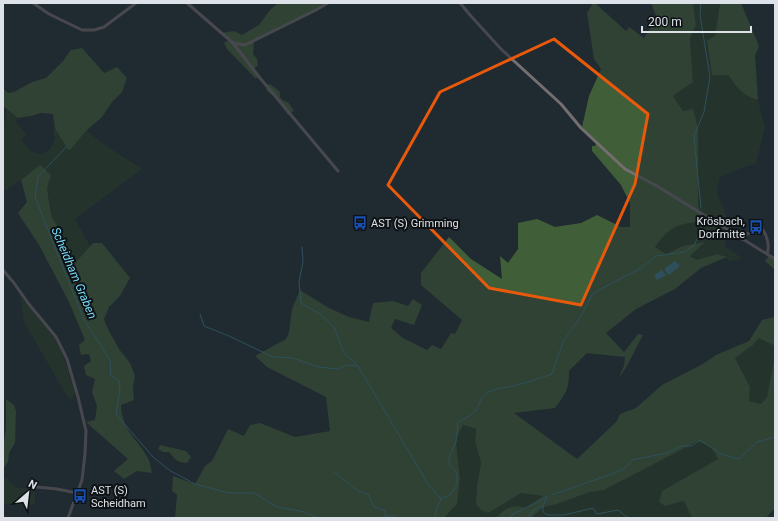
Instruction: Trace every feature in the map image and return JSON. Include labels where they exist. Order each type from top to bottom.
[{"type":"street","points":[[33,3],[49,14],[82,30],[94,30],[104,27],[136,3]]},
{"type":"street","points":[[187,3],[233,43],[260,78],[338,171]]},
{"type":"street","points":[[233,43],[245,45],[328,3]]},
{"type":"street","points":[[460,3],[501,49],[561,104],[581,128],[625,169],[657,186],[775,259]]},
{"type":"street","points":[[742,239],[747,234],[761,228],[763,229],[768,248],[766,254]]},
{"type":"street","points":[[3,270],[56,337],[67,359],[78,397],[86,431],[86,454],[82,480],[68,518]]},
{"type":"street","points":[[37,487],[77,493]]},
{"type":"highlighted area","points":[[554,39],[648,114],[635,184],[581,305],[489,288],[388,185],[440,92]]},
{"type":"green space","points":[[278,3],[328,3],[254,42],[253,54],[257,59],[258,66],[252,69],[258,78],[255,78],[227,49],[224,43],[227,41],[230,42],[221,33],[234,31],[242,35],[259,25],[270,10]]},
{"type":"green space","points":[[593,3],[595,3],[626,31],[629,27],[644,38],[657,18],[651,3],[693,3],[696,25],[690,39],[693,82],[673,96],[683,111],[693,109],[698,128],[698,203],[701,221],[685,224],[670,230],[655,247],[666,254],[683,246],[705,242],[690,256],[697,260],[717,254],[727,257],[701,268],[675,289],[636,309],[606,333],[624,352],[638,334],[643,335],[618,379],[624,366],[625,357],[587,353],[569,371],[566,391],[555,408],[514,413],[577,459],[616,422],[620,414],[636,408],[662,385],[701,365],[716,355],[749,341],[762,320],[775,317],[775,346],[759,338],[753,345],[735,358],[750,387],[749,401],[761,404],[767,397],[775,355],[775,508],[766,518],[692,518],[684,501],[665,506],[659,502],[662,491],[718,459],[712,448],[698,441],[604,490],[590,492],[544,507],[532,518],[495,518],[509,508],[517,506],[526,508],[543,496],[521,493],[488,513],[481,510],[476,504],[481,463],[475,441],[476,429],[463,425],[456,442],[460,479],[457,504],[444,518],[175,518],[177,495],[172,491],[173,476],[195,484],[205,466],[212,461],[228,429],[244,436],[250,425],[260,423],[295,437],[330,431],[326,397],[267,367],[255,356],[286,339],[289,332],[292,309],[300,290],[327,307],[349,317],[369,322],[373,303],[393,301],[408,306],[413,299],[422,305],[414,325],[395,319],[391,328],[403,338],[427,350],[432,345],[441,349],[451,333],[455,334],[462,320],[421,285],[421,273],[449,237],[471,259],[502,279],[500,256],[508,263],[518,249],[518,223],[537,219],[555,227],[581,223],[597,215],[621,227],[630,227],[630,203],[621,185],[592,151],[592,146],[595,146],[596,144],[582,127],[589,96],[601,69],[594,59],[587,13]]},
{"type":"green space","points":[[693,3],[720,3],[715,36],[712,75],[728,75],[737,87],[744,93],[758,100],[765,127],[756,164],[741,168],[720,177],[717,193],[731,228],[730,230],[706,217],[728,233],[725,246],[742,258],[729,262],[727,257],[717,254],[697,260],[690,255],[704,243],[683,246],[666,254],[655,247],[670,230],[685,224],[701,221],[683,111],[673,96],[693,82],[690,39],[696,25]]},
{"type":"green space","points":[[720,3],[741,3],[759,46],[755,56],[758,100],[744,93],[737,87],[728,75],[712,75],[707,40],[715,36]]},
{"type":"green space","points":[[82,48],[104,73],[117,67],[127,78],[122,92],[112,102],[102,117],[87,130],[69,151],[55,129],[53,114],[41,113],[18,118],[3,106],[3,88],[8,93],[14,92],[32,82],[46,78],[63,61],[71,50]]},
{"type":"green space","points":[[270,84],[280,92],[281,99],[288,102],[294,111],[288,115],[277,99],[266,90],[267,85]]},
{"type":"green space","points":[[7,109],[18,118],[15,121],[26,134],[22,140],[30,150],[36,153],[42,154],[50,149],[55,139],[53,131],[55,129],[69,151],[87,130],[106,146],[142,169],[75,219],[90,246],[74,264],[71,264],[67,260],[60,231],[52,217],[47,188],[40,166],[3,192],[3,122],[6,120]]},
{"type":"green space","points":[[40,165],[51,175],[47,188],[50,208],[52,217],[60,231],[67,260],[71,264],[74,264],[93,243],[102,243],[130,278],[120,296],[109,307],[104,319],[119,349],[130,363],[135,376],[133,387],[134,400],[121,405],[122,414],[127,428],[148,458],[152,473],[137,471],[124,479],[114,471],[128,459],[86,422],[95,420],[97,406],[92,392],[95,379],[86,375],[84,366],[91,361],[89,354],[81,355],[79,345],[85,340],[69,302],[39,245],[18,213],[27,202],[21,180]]},
{"type":"green space","points":[[769,256],[775,261],[775,270],[765,261]]},
{"type":"green space","points":[[20,296],[54,338],[64,358],[75,393],[72,400],[68,398],[24,322]]},
{"type":"green space","points":[[759,337],[775,346],[775,355],[767,397],[762,404],[749,402],[750,387],[735,358],[753,345]]},
{"type":"green space","points":[[6,399],[14,405],[16,411],[15,443],[9,453],[8,462],[3,469],[3,449],[6,428]]},
{"type":"green space","points":[[463,425],[476,429],[475,441],[481,463],[476,504],[488,512],[521,493],[544,496],[526,508],[517,506],[509,508],[495,518],[444,518],[457,504],[460,479],[456,442]]},
{"type":"green space","points":[[698,440],[712,448],[719,459],[662,491],[665,506],[684,501],[692,518],[532,518],[532,516],[544,507],[590,492],[604,490]]},
{"type":"green space","points":[[160,445],[186,451],[191,457],[187,463],[178,461],[169,452],[163,452],[158,449]]},
{"type":"green space","points":[[3,477],[16,487],[35,490],[35,505],[3,504]]},
{"type":"water","points":[[675,261],[680,266],[669,275],[665,271],[665,268]]},
{"type":"water","points":[[662,270],[666,275],[657,280],[654,275]]},
{"type":"waterway","points":[[701,3],[700,15],[710,77],[704,112],[694,136],[701,208]]},
{"type":"waterway","name":"Scheidham Graben","points":[[67,146],[38,177],[35,197],[84,320],[110,360],[111,376],[119,381],[120,388],[116,414],[153,457],[169,470],[195,484],[229,493],[254,493],[277,507],[305,512],[317,518]]},
{"type":"waterway","points":[[435,518],[436,510],[441,499],[451,494],[457,485],[457,473],[449,464],[449,457],[456,442],[458,422],[474,412],[478,408],[483,396],[490,391],[513,386],[552,374],[563,342],[581,316],[592,295],[643,267],[656,256],[685,252],[694,245],[700,233],[702,220]]},
{"type":"waterway","points":[[302,247],[303,262],[299,282],[301,303],[320,314],[334,327],[344,353],[358,366],[428,484],[441,499]]},
{"type":"waterway","points":[[200,314],[204,326],[273,357],[293,358],[318,367],[338,369],[347,365],[357,366]]},
{"type":"waterway","points":[[552,495],[617,472],[626,467],[632,460],[667,453],[682,446],[692,446],[700,440],[721,454],[739,459],[757,442],[775,437]]},
{"type":"waterway","points":[[333,471],[358,491],[368,494],[374,507],[384,510],[386,516]]},
{"type":"waterway","points":[[547,496],[543,506],[543,512],[547,515],[564,515],[593,508],[597,514],[618,510],[627,517],[632,518]]},
{"type":"waterway","points":[[510,518],[513,514],[547,497]]},
{"type":"waterway","points":[[528,518],[535,509],[542,506]]},
{"type":"waterway","name":"Scheidham Graben","points":[[381,518],[393,515],[396,518]]},
{"type":"place","name":"AST (S) Grimming","points":[[360,223]]},
{"type":"place","name":"Krösbach, Dorfmitte","points":[[756,227]]},
{"type":"place","name":"AST (S) Scheidham","points":[[80,496]]}]
